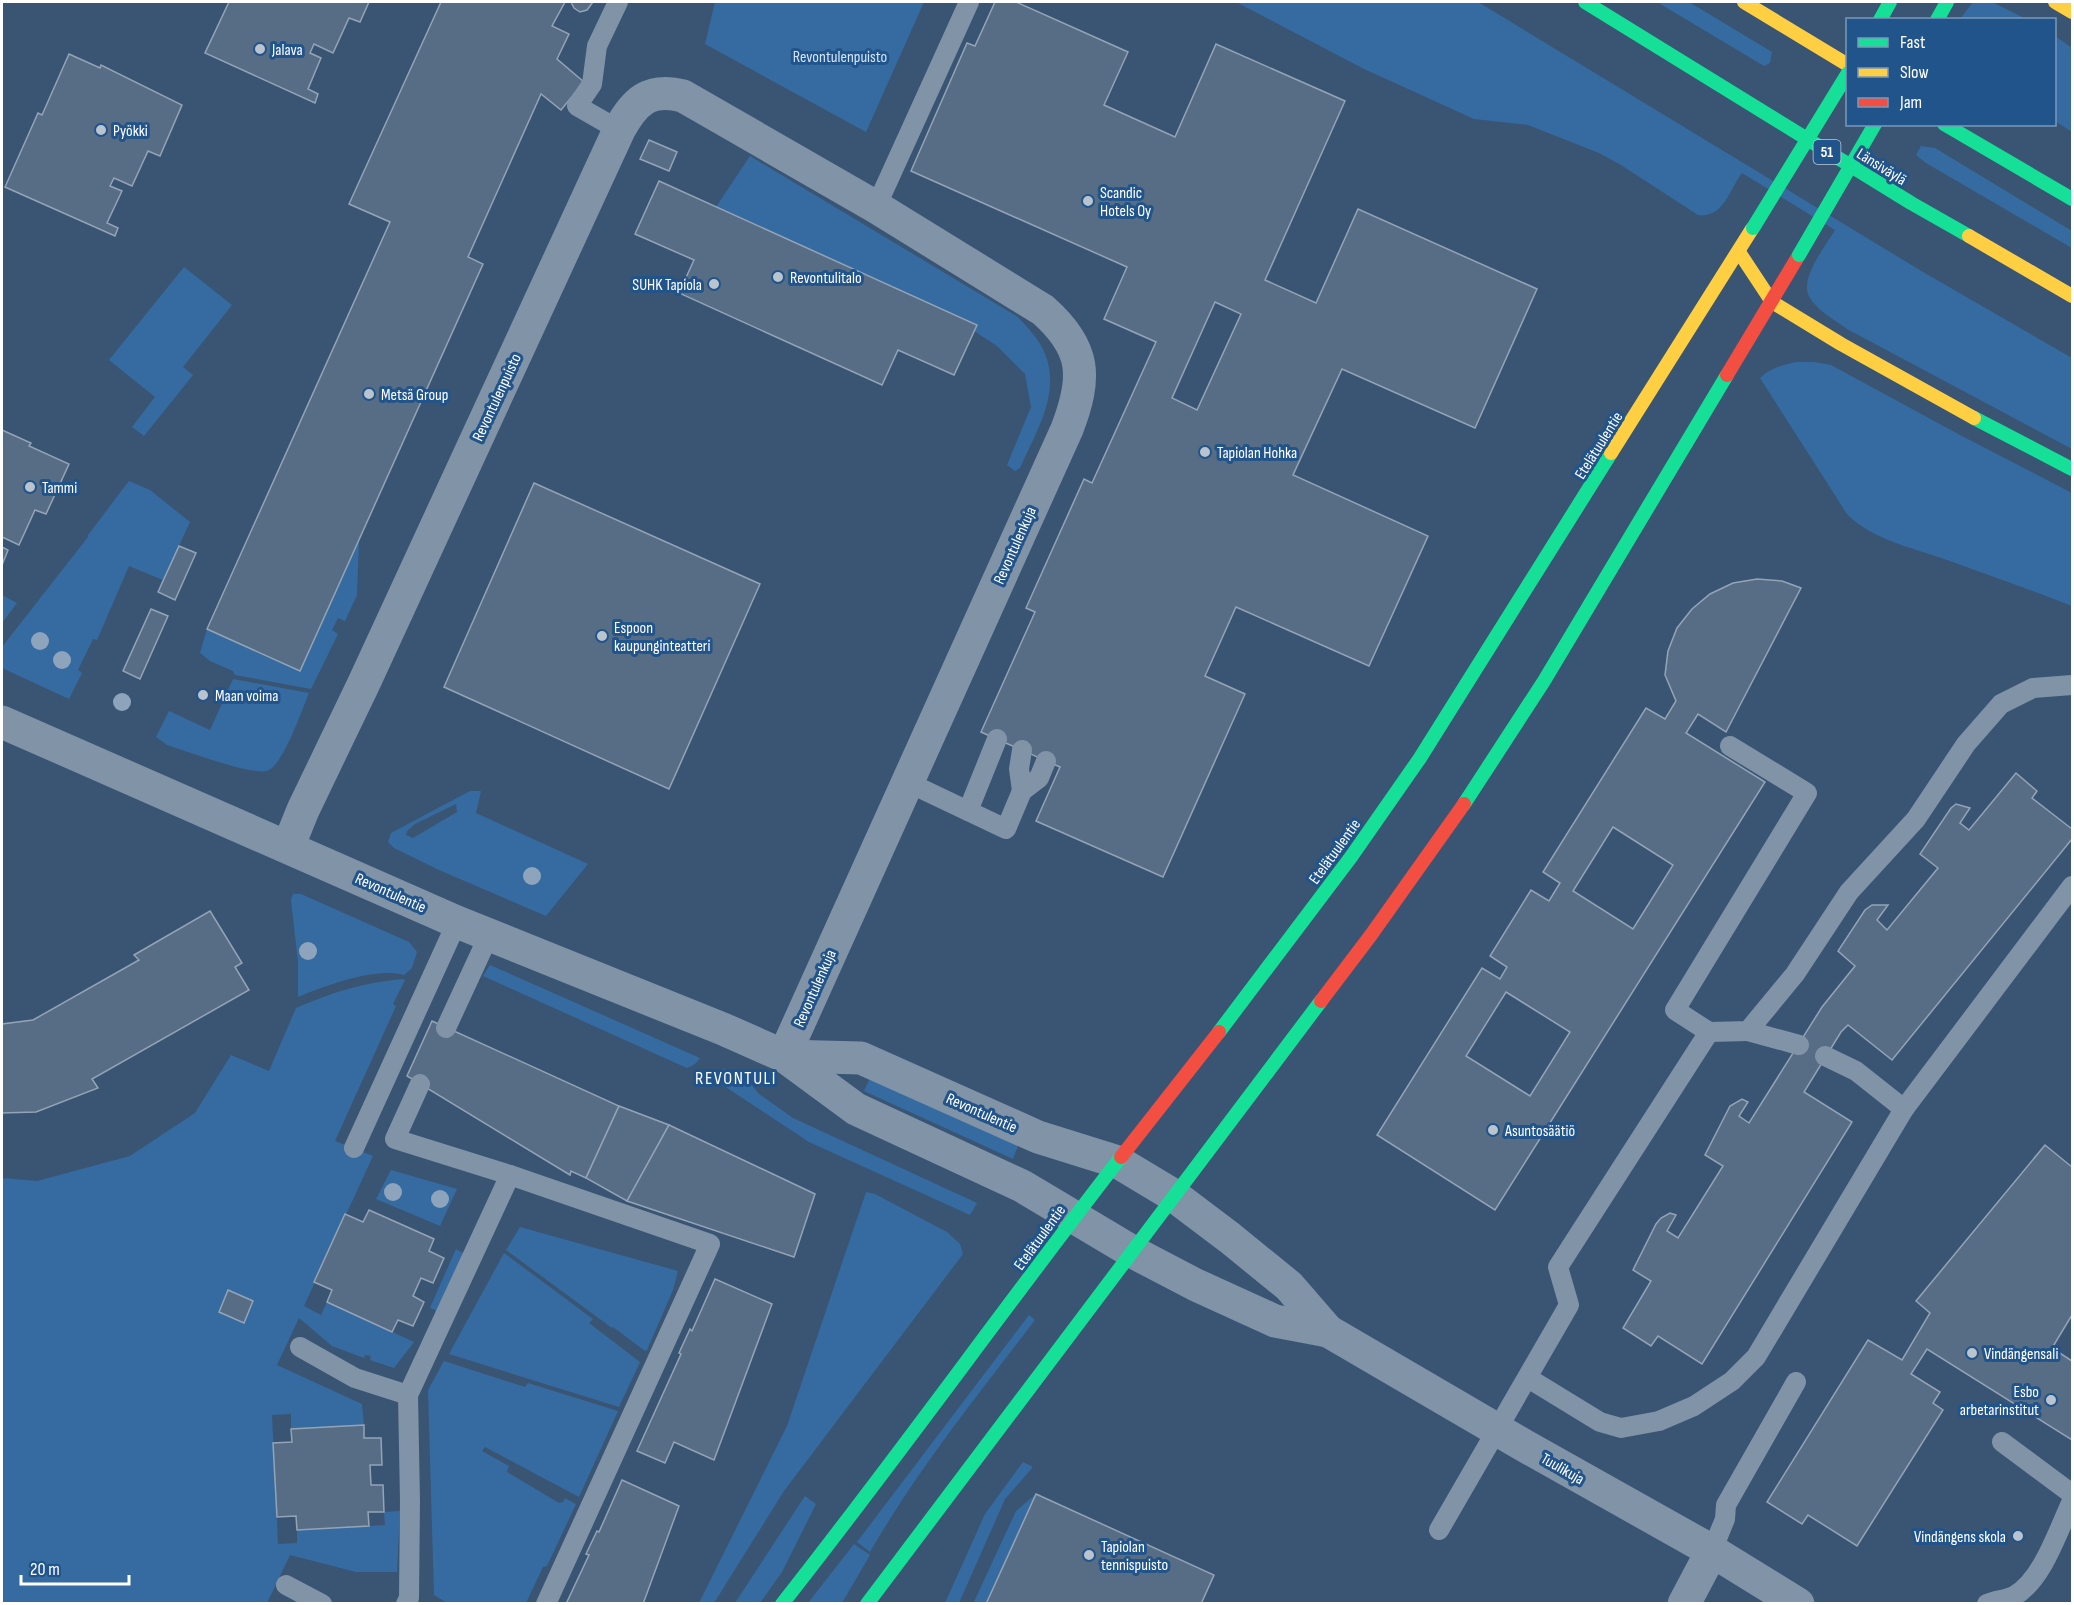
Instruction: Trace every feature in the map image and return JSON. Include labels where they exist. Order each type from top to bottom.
[{"type":"main road","name":"Länsiväylä","points":[[1585,2],[1911,203],[2073,296]]},
{"type":"main road","points":[[1744,2],[1846,64]]},
{"type":"main road","points":[[1881,18],[1890,2]]},
{"type":"main road","points":[[1937,18],[1947,2]]},
{"type":"main road","points":[[2055,2],[2073,12]]},
{"type":"main road","name":"Etelätuulentie","points":[[782,1604],[861,1504],[1075,1216],[1351,857],[1419,758],[1846,76]]},
{"type":"main road","points":[[867,1604],[1371,935],[1480,782],[1544,681],[1772,302],[1874,126]]},
{"type":"main road","points":[[1947,126],[2073,199]]},
{"type":"main road","points":[[1738,252],[1772,302],[1850,350],[1956,409],[2073,469]]},
{"type":"street","name":"Revontulenpuisto","points":[[288,847],[303,810],[619,130],[635,105],[657,93],[683,96],[787,156]]},
{"type":"street","name":"Revontulenkuja","points":[[784,1056],[1067,429],[1076,405],[1079,385],[1076,351],[1057,322],[1043,310],[876,207],[787,156]]},
{"type":"street","name":"Revontulentie","points":[[2,722],[489,935],[784,1056],[856,1109],[1014,1182],[1131,1251]]},
{"type":"street","name":"Revontulentie","points":[[784,1056],[861,1058],[1038,1137],[1118,1162],[1173,1195]]},
{"type":"street","name":"Tuulikuja","points":[[1173,1195],[1289,1286],[1328,1330],[1497,1430],[1712,1551],[1798,1604]]},
{"type":"street","name":"Tuulikuja","points":[[1131,1251],[1196,1285],[1275,1321],[1328,1330]]},
{"type":"street","points":[[1684,1604],[1712,1551]]},
{"type":"lane","points":[[618,2],[597,46],[592,84],[577,106],[619,130]]},
{"type":"lane","points":[[876,207],[969,2]]},
{"type":"lane","points":[[1748,1031],[1795,974],[1849,892],[1916,819],[1966,744],[2001,704],[2033,688],[2073,685]]},
{"type":"lane","points":[[968,811],[997,739]]},
{"type":"lane","points":[[1730,746],[1807,793],[1675,1010],[1709,1032],[1748,1031],[1799,1045]]},
{"type":"lane","points":[[907,782],[1006,829],[1022,790],[1019,769],[1022,750]]},
{"type":"lane","points":[[1022,790],[1039,778],[1046,761]]},
{"type":"lane","points":[[1528,1378],[1600,1422],[1622,1428],[1659,1421],[1694,1406],[1732,1381],[1756,1357],[1904,1109],[2073,886]]},
{"type":"lane","points":[[354,1149],[457,921]]},
{"type":"lane","points":[[446,1028],[489,935]]},
{"type":"lane","points":[[1439,1530],[1569,1305],[1558,1267],[1709,1032]]},
{"type":"lane","points":[[1825,1056],[1856,1071],[1904,1109]]},
{"type":"lane","points":[[420,1084],[394,1139],[510,1175],[710,1244],[546,1604]]},
{"type":"lane","points":[[406,1604],[410,1598],[408,1395],[510,1175]]},
{"type":"lane","points":[[300,1347],[355,1378],[408,1395]]},
{"type":"lane","points":[[1712,1551],[1725,1519],[1726,1505],[1796,1382]]},
{"type":"lane","points":[[2002,1442],[2073,1494]]},
{"type":"lane","points":[[1987,1604],[1996,1599],[2013,1597],[2032,1582],[2073,1501]]},
{"type":"lane","points":[[286,1586],[322,1604]]},
{"type":"green space","name":"Revontulenpuisto","points":[[715,2],[924,2],[866,132],[705,44]]},
{"type":"green space","points":[[1236,2],[1478,2],[1923,272],[2072,358],[2072,449],[1847,329],[1822,311],[1810,298],[1807,282],[1814,264],[1835,230],[1742,173],[1720,208],[1707,215],[1698,215],[1599,153],[1528,125],[1474,119],[1362,68]]},
{"type":"green space","points":[[1657,2],[1689,2],[1772,52],[1770,63],[1764,66]]},
{"type":"green space","points":[[1973,2],[1992,2],[2024,18],[1961,18]]},
{"type":"green space","points":[[2056,37],[2072,48],[2072,132],[2056,122]]},
{"type":"green space","points":[[1921,146],[1935,148],[2072,231],[2072,248],[1926,163],[1916,155]]},
{"type":"green space","points":[[750,156],[1018,317],[1030,330],[1045,354],[1050,383],[1044,412],[1020,468],[1015,471],[1007,465],[1031,407],[1025,374],[997,346],[974,331],[716,207]]},
{"type":"green space","points":[[184,267],[232,305],[183,367],[193,375],[144,436],[132,427],[155,397],[109,360]]},
{"type":"green space","points":[[1796,362],[1831,365],[2072,493],[2072,606],[1881,537],[1857,523],[1847,514],[1760,378],[1772,369]]},
{"type":"green space","points":[[129,481],[150,490],[190,522],[163,580],[129,566],[97,640],[93,639],[78,670],[82,673],[69,699],[2,668],[2,647]]},
{"type":"green space","points":[[359,540],[357,595],[345,621],[338,618],[332,630],[338,634],[311,689],[235,675],[233,671],[210,661],[200,653],[207,629],[300,671]]},
{"type":"green space","points":[[2,595],[17,603],[2,623]]},
{"type":"green space","points":[[233,679],[309,693],[281,757],[269,770],[250,770],[220,762],[167,745],[156,737],[169,711],[210,730]]},
{"type":"green space","points":[[470,791],[481,791],[476,813],[588,864],[546,916],[394,848],[388,842],[391,833]],"holes":[[[456,804],[457,812],[413,838],[406,835],[415,824]]]},
{"type":"green space","points":[[293,894],[301,894],[409,942],[417,952],[412,968],[404,975],[392,973],[364,976],[336,983],[298,997],[298,962],[291,900]]},
{"type":"green space","points":[[490,965],[700,1058],[687,1068],[483,976]]},
{"type":"green space","points":[[405,980],[393,1004],[396,1006],[335,1141],[373,1156],[304,1306],[321,1315],[327,1302],[414,1342],[394,1368],[370,1360],[371,1356],[365,1355],[364,1358],[332,1346],[299,1318],[277,1365],[362,1404],[364,1425],[291,1429],[291,1414],[272,1415],[278,1544],[297,1543],[297,1530],[385,1525],[384,1512],[400,1511],[397,1572],[356,1572],[290,1555],[267,1603],[2,1603],[2,1178],[37,1181],[130,1156],[195,1113],[231,1055],[269,1071],[296,1008],[348,989]]},
{"type":"green space","points":[[720,1069],[726,1069],[750,1083],[759,1094],[793,1118],[977,1203],[970,1215],[809,1142],[718,1082]]},
{"type":"green space","points":[[870,1078],[1018,1146],[1013,1159],[864,1091]]},
{"type":"green space","points":[[391,1170],[457,1189],[440,1226],[376,1199]]},
{"type":"green space","points":[[866,1192],[875,1194],[947,1232],[960,1244],[963,1254],[784,1491],[714,1603],[699,1603],[787,1426]]},
{"type":"green space","points":[[520,1227],[678,1271],[673,1290],[647,1350],[645,1351],[612,1328],[506,1250]]},
{"type":"green space","points":[[456,1249],[463,1253],[437,1311],[430,1308]]},
{"type":"green space","points":[[504,1253],[593,1319],[589,1323],[640,1362],[619,1407],[449,1354]]},
{"type":"green space","points":[[1029,1315],[1035,1320],[907,1492],[870,1552],[857,1542]]},
{"type":"green space","points":[[444,1361],[525,1387],[528,1383],[618,1411],[579,1497],[485,1447],[482,1451],[509,1466],[507,1472],[559,1503],[565,1498],[576,1504],[547,1566],[543,1567],[526,1603],[447,1603],[434,1595],[428,1390]]},
{"type":"green space","points":[[1023,1462],[1033,1467],[1005,1499],[959,1603],[945,1603],[985,1514]]},
{"type":"green space","points":[[1036,1494],[986,1603],[973,1604],[1016,1511]]},
{"type":"green space","points":[[805,1496],[816,1504],[782,1572],[760,1603],[735,1603]]},
{"type":"green space","points":[[854,1544],[870,1555],[842,1603],[808,1603]]},
{"type":"building","name":"Jalava","points":[[229,2],[369,2],[360,22],[349,18],[333,53],[314,44],[310,53],[321,58],[308,89],[318,94],[315,103],[205,53]]},
{"type":"building","name":"Metsä Group","points":[[441,2],[565,2],[552,26],[569,34],[557,59],[584,82],[561,110],[541,94],[468,257],[483,264],[300,671],[207,629],[390,222],[349,204]]},
{"type":"building","points":[[571,2],[593,2],[587,10],[580,12]]},
{"type":"building","name":"Tapiolan Hohka","points":[[995,2],[1016,2],[1128,52],[1104,105],[1175,137],[1216,44],[1345,101],[1265,280],[1316,303],[1358,209],[1537,289],[1475,428],[1342,369],[1293,475],[1428,536],[1369,666],[1236,607],[1205,676],[1245,694],[1163,877],[1036,821],[1060,767],[981,732],[1035,612],[1026,608],[1084,479],[1092,483],[1156,342],[1104,319],[1127,267],[911,171],[967,43],[975,46]],"holes":[[[1215,302],[1241,314],[1197,410],[1172,398]]]},
{"type":"building","name":"Pyökki","points":[[69,54],[100,68],[101,65],[182,105],[160,156],[148,151],[132,186],[114,178],[110,186],[122,191],[107,223],[118,228],[115,236],[5,187],[38,113],[42,115]]},
{"type":"building","points":[[649,140],[677,152],[669,171],[640,159]]},
{"type":"building","name":"Revontulitalo","points":[[659,181],[977,325],[954,375],[898,350],[882,385],[679,293],[694,260],[635,234]]},
{"type":"building","name":"Tammi","points":[[2,430],[31,443],[29,446],[69,464],[46,514],[35,510],[19,545],[2,537]]},
{"type":"building","name":"Espoon kaupunginteatteri","points":[[534,483],[760,584],[669,789],[444,687]]},
{"type":"building","points":[[179,546],[196,553],[175,600],[158,592]]},
{"type":"building","points":[[2,547],[8,550],[2,565]]},
{"type":"building","points":[[1757,579],[1782,581],[1801,588],[1726,732],[1698,714],[1686,733],[1765,782],[1495,1210],[1377,1135],[1482,968],[1500,979],[1507,967],[1490,956],[1531,890],[1549,901],[1560,883],[1543,872],[1646,708],[1665,719],[1676,701],[1665,675],[1668,651],[1677,628],[1692,609],[1710,594],[1733,583]],"holes":[[[1613,827],[1673,865],[1633,929],[1573,891]],[[1506,992],[1570,1032],[1530,1096],[1466,1056]]]},
{"type":"building","points":[[151,609],[168,616],[140,679],[123,671]]},
{"type":"building","points":[[2016,773],[2037,791],[2032,798],[2072,829],[2072,839],[1892,1060],[1848,1025],[1841,1032],[1804,1092],[1852,1122],[1702,1364],[1658,1336],[1651,1346],[1623,1328],[1651,1281],[1633,1270],[1656,1224],[1670,1213],[1676,1215],[1667,1231],[1678,1238],[1723,1166],[1705,1155],[1730,1106],[1742,1099],[1748,1102],[1739,1116],[1749,1123],[1822,1007],[1855,966],[1838,951],[1865,910],[1872,905],[1888,905],[1877,920],[1887,930],[1938,868],[1920,854],[1951,808],[1956,804],[1970,808],[1960,823],[1969,830]]},
{"type":"building","points":[[210,911],[242,963],[235,967],[249,990],[92,1079],[98,1088],[36,1112],[2,1113],[2,1024],[33,1020],[139,960],[134,955]]},
{"type":"building","points":[[432,1021],[619,1106],[586,1178],[571,1171],[570,1175],[407,1076]]},
{"type":"building","points":[[619,1106],[669,1125],[627,1201],[586,1178]]},
{"type":"building","points":[[669,1125],[815,1194],[794,1257],[627,1201]]},
{"type":"building","points":[[2045,1145],[2072,1167],[2072,1315],[2052,1348],[2072,1361],[2072,1440],[1927,1349],[1911,1374],[1940,1392],[1933,1403],[1943,1410],[1857,1546],[1808,1515],[1802,1524],[1767,1502],[1868,1340],[1902,1360],[1930,1313],[1916,1301]]},
{"type":"building","points":[[369,1210],[434,1239],[429,1251],[444,1258],[433,1283],[421,1278],[413,1296],[424,1302],[413,1326],[398,1320],[392,1332],[327,1302],[332,1290],[314,1282],[345,1214],[363,1222]]},
{"type":"building","points":[[715,1279],[772,1304],[714,1460],[674,1442],[665,1463],[637,1451],[681,1354],[679,1353],[690,1329],[692,1331]]},
{"type":"building","points":[[228,1290],[253,1301],[244,1323],[219,1312]]},
{"type":"building","points":[[364,1425],[364,1438],[381,1438],[382,1465],[370,1465],[371,1485],[383,1485],[384,1512],[368,1512],[369,1526],[297,1530],[296,1516],[277,1517],[273,1443],[292,1442],[291,1429]]},
{"type":"building","points":[[622,1480],[679,1506],[643,1604],[566,1604],[589,1555],[586,1554],[597,1531],[599,1532]]},
{"type":"building","name":"Tapiolan tennispuisto","points":[[1036,1494],[1214,1575],[1201,1604],[986,1604]]},
{"type":"traffic: fast","points":[[1585,2],[1911,203],[1969,236]]},
{"type":"traffic: fast","points":[[1881,18],[1890,2]]},
{"type":"traffic: fast","points":[[1938,18],[1947,2]]},
{"type":"traffic: fast","points":[[1753,228],[1846,76]]},
{"type":"traffic: fast","points":[[1799,255],[1874,126]]},
{"type":"traffic: fast","points":[[1947,126],[2072,199]]},
{"type":"traffic: fast","points":[[1464,804],[1544,681],[1727,375]]},
{"type":"traffic: fast","points":[[1974,418],[2072,469]]},
{"type":"traffic: fast","points":[[1219,1032],[1351,857],[1420,758],[1611,453]]},
{"type":"traffic: fast","points":[[867,1604],[1321,1001]]},
{"type":"traffic: fast","points":[[782,1604],[1121,1157]]},
{"type":"traffic: slow","points":[[1744,2],[1846,64]]},
{"type":"traffic: slow","points":[[2055,2],[2072,12]]},
{"type":"traffic: slow","points":[[1611,453],[1752,229]]},
{"type":"traffic: slow","points":[[1969,236],[2072,296]]},
{"type":"traffic: slow","points":[[1739,252],[1772,302],[1841,344],[1974,418]]},
{"type":"traffic: jam","points":[[1727,375],[1799,255]]},
{"type":"traffic: jam","points":[[1321,1001],[1464,804]]},
{"type":"traffic: jam","points":[[1121,1157],[1219,1032]]},
{"type":"place","name":"Jalava","points":[[260,49]]},
{"type":"place","name":"Pyökki","points":[[101,130]]},
{"type":"place","name":"Scandic Hotels Oy","points":[[1088,201]]},
{"type":"place","name":"Revontulitalo","points":[[778,277]]},
{"type":"place","name":"SUHK Tapiola","points":[[714,284]]},
{"type":"place","name":"Metsä Group","points":[[369,394]]},
{"type":"place","name":"Tapiolan Hohka","points":[[1205,452]]},
{"type":"place","name":"Tammi","points":[[30,487]]},
{"type":"place","name":"Espoon kaupunginteatteri","points":[[602,636]]},
{"type":"place","name":"Maan voima","points":[[203,695]]},
{"type":"place","name":"Asuntosäätiö","points":[[1493,1130]]},
{"type":"place","name":"Vindängensali","points":[[1972,1353]]},
{"type":"place","name":"Esbo arbetarinstitut","points":[[2051,1400]]},
{"type":"place","name":"Vindängens skola","points":[[2018,1536]]},
{"type":"place","name":"Tapiolan tennispuisto","points":[[1089,1555]]},
{"type":"district","name":"REVONTULI","points":[[736,1078]]}]
